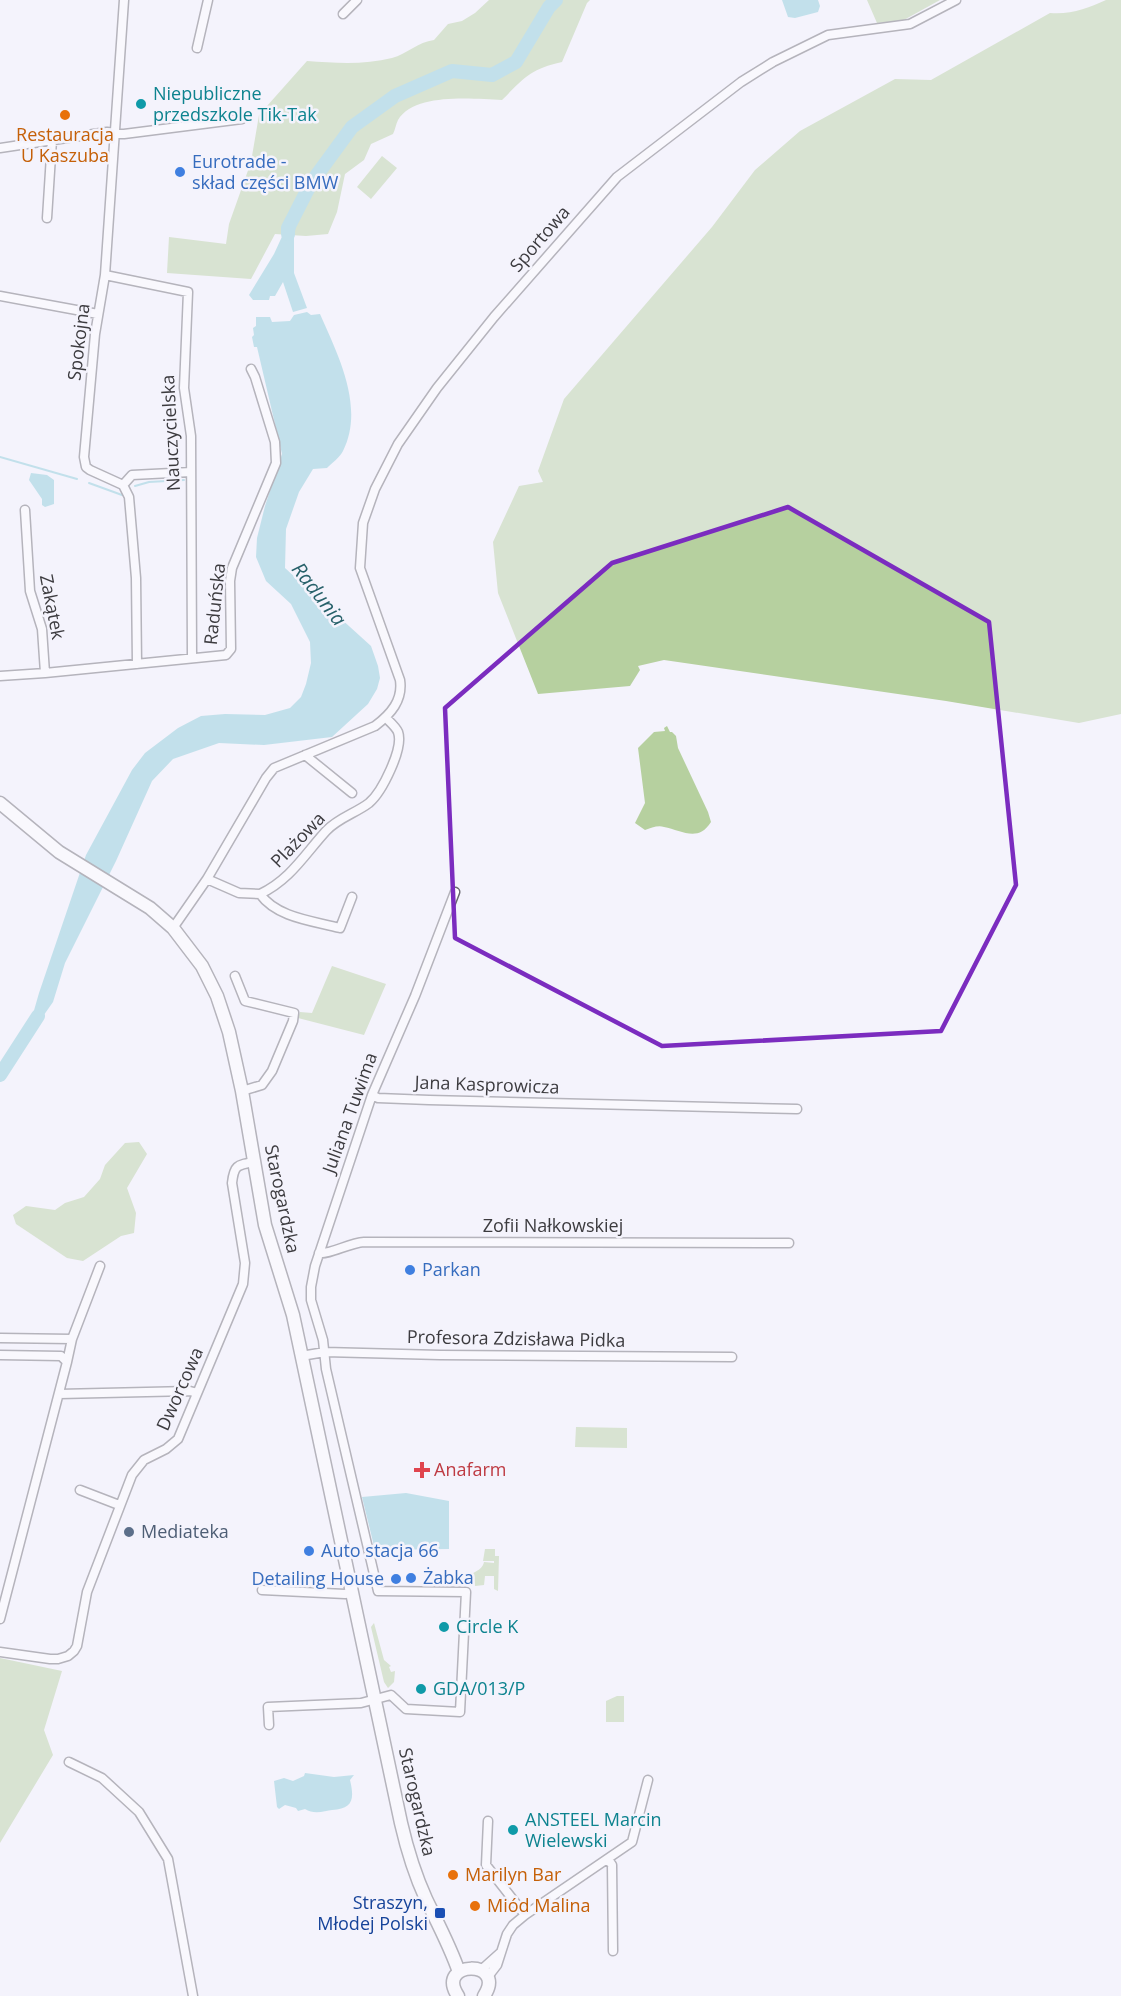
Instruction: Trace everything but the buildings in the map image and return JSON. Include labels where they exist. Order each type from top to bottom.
[{"type":"main road","name":"Starogardzka","points":[[0,803],[50,845],[150,908],[173,928],[198,960],[217,996],[229,1032],[242,1091],[265,1224],[293,1315],[318,1442],[353,1592],[407,1848],[426,1899],[450,1944],[480,1982]]},
{"type":"main road","points":[[453,1993],[454,1980],[480,1982]]},
{"type":"street","name":"Spokojna","points":[[123,485],[90,470],[85,462],[98,314],[105,275],[124,0]]},
{"type":"street","points":[[197,48],[208,0]]},
{"type":"street","points":[[343,14],[357,0]]},
{"type":"street","name":"Sportowa","points":[[386,718],[394,708],[400,693],[397,670],[360,568],[363,523],[375,489],[398,444],[437,388],[494,317],[617,177],[741,82],[773,62],[828,34],[910,24],[956,0]]},
{"type":"street","points":[[0,148],[115,132],[124,134],[242,119]]},
{"type":"street","points":[[47,218],[52,140]]},
{"type":"street","name":"Nauczycielska","points":[[105,275],[188,292],[184,388],[191,436],[192,658]]},
{"type":"street","points":[[0,296],[98,314]]},
{"type":"street","name":"Raduńska","points":[[0,676],[226,655],[231,649],[230,581],[232,568],[276,463],[275,442],[253,373]]},
{"type":"street","points":[[137,664],[133,537],[129,497],[123,485],[132,475],[191,472]]},
{"type":"street","name":"Zakątek","points":[[25,510],[30,591],[42,629],[45,673]]},
{"type":"street","points":[[173,928],[207,879],[274,768],[375,726],[386,718]]},
{"type":"street","name":"Plażowa","points":[[260,894],[288,876],[328,829],[368,803],[376,795],[394,759],[399,740],[398,730],[386,718]]},
{"type":"street","points":[[305,756],[352,793]]},
{"type":"street","points":[[207,879],[239,893],[260,894],[270,905],[291,916],[340,928],[352,897]]},
{"type":"street","name":"Juliana Tuwima","points":[[375,1698],[391,1695],[406,1708],[460,1712],[466,1592],[378,1591],[310,1293],[319,1253],[372,1095],[415,996],[455,892]]},
{"type":"street","points":[[235,976],[245,1001],[294,1013],[293,1021],[272,1071],[262,1085],[242,1091]]},
{"type":"street","name":"Jana Kasprowicza","points":[[372,1095],[378,1098],[797,1109]]},
{"type":"street","name":"Dworcowa","points":[[0,1652],[58,1659],[74,1652],[80,1640],[87,1592],[132,1475],[144,1460],[166,1449],[178,1439],[243,1284],[245,1263],[232,1183],[234,1170],[239,1165],[254,1162]]},
{"type":"street","name":"Zofii Nałkowskiej","points":[[319,1253],[326,1254],[343,1246],[364,1242],[789,1243]]},
{"type":"street","points":[[0,1619],[72,1339],[100,1266]]},
{"type":"street","points":[[0,1338],[72,1339]]},
{"type":"street","name":"Profesora Zdzisława Pidka","points":[[301,1356],[325,1352],[461,1356],[732,1357]]},
{"type":"street","points":[[0,1355],[61,1356],[67,1362]]},
{"type":"street","points":[[59,1394],[190,1391],[197,1393]]},
{"type":"street","points":[[80,1490],[119,1505]]},
{"type":"street","points":[[262,1590],[345,1594],[353,1592]]},
{"type":"street","points":[[269,1725],[268,1707],[361,1703],[375,1698]]},
{"type":"street","points":[[69,1762],[102,1779],[139,1812],[168,1859],[194,1996]]},
{"type":"street","points":[[480,1982],[497,1965],[507,1934],[513,1924],[632,1842],[648,1780]]},
{"type":"street","points":[[488,1821],[486,1865],[525,1915]]},
{"type":"street","points":[[608,1859],[612,1865],[613,1951]]},
{"type":"highlighted area","points":[[788,507],[989,622],[1016,885],[941,1031],[662,1046],[455,938],[445,708],[612,563]]},
{"type":"green space","points":[[489,0],[590,0],[562,62],[528,75],[502,100],[446,99],[417,105],[406,111],[398,120],[393,134],[371,144],[364,160],[345,174],[337,212],[328,234],[306,236],[275,234],[251,279],[167,273],[169,237],[226,244],[229,224],[251,162],[259,115],[307,61],[361,63],[392,58],[434,40],[448,24],[462,21]]},
{"type":"green space","points":[[867,0],[940,0],[902,21],[877,23]]},
{"type":"green space","points":[[1106,0],[1121,0],[1121,714],[1079,723],[664,660],[638,666],[640,670],[630,686],[538,694],[498,593],[493,542],[519,486],[543,482],[538,471],[564,399],[712,227],[755,170],[800,131],[895,79],[931,80],[1050,13],[1079,10]]},
{"type":"green space","points":[[382,156],[397,168],[371,199],[357,187]]},
{"type":"green space","points":[[667,726],[676,736],[678,748],[711,822],[701,832],[695,834],[659,826],[645,830],[635,823],[645,803],[638,748],[654,732],[665,731],[664,728]]},
{"type":"green space","points":[[332,966],[386,984],[364,1035],[298,1018],[300,1012],[312,1013]]},
{"type":"green space","points":[[139,1142],[147,1154],[127,1188],[136,1213],[134,1233],[121,1236],[83,1261],[67,1258],[16,1224],[13,1215],[26,1206],[55,1210],[65,1203],[84,1197],[100,1179],[105,1165],[125,1143]]},
{"type":"green space","points":[[576,1427],[627,1428],[627,1448],[575,1447]]},
{"type":"green space","points":[[485,1549],[495,1549],[495,1556],[499,1556],[498,1591],[494,1589],[494,1576],[485,1576],[484,1585],[475,1586],[474,1580],[468,1579],[471,1574],[481,1568],[484,1562],[494,1563],[494,1561],[483,1561]]},
{"type":"green space","points":[[374,1623],[384,1660],[391,1666],[389,1667],[391,1672],[395,1671],[394,1682],[388,1688],[384,1682],[371,1627]]},
{"type":"green space","points":[[0,1658],[62,1671],[44,1730],[53,1755],[0,1843]]},
{"type":"green space","points":[[617,1696],[624,1696],[624,1722],[606,1722],[606,1701]]},
{"type":"water","points":[[782,0],[818,0],[820,6],[818,12],[795,18],[788,17]]},
{"type":"water","points":[[291,217],[297,220],[294,238],[294,273],[307,308],[293,312],[283,282],[275,296],[270,296],[269,300],[253,300],[249,295],[274,254]]},
{"type":"water","points":[[307,312],[311,315],[320,314],[334,347],[347,381],[351,417],[349,434],[342,453],[327,468],[313,469],[299,492],[286,529],[285,568],[371,646],[380,678],[377,689],[368,704],[332,737],[264,745],[219,743],[173,759],[152,781],[116,861],[65,963],[53,1002],[25,1042],[39,993],[86,855],[132,770],[145,753],[178,728],[201,716],[265,715],[290,708],[301,697],[311,663],[310,642],[291,604],[266,581],[256,557],[257,538],[265,506],[282,454],[257,347],[254,347],[252,337],[256,317],[270,317],[272,322],[290,321],[294,315]]},
{"type":"water","points":[[31,473],[47,475],[54,480],[54,504],[45,507],[42,505],[42,499],[29,480]]},
{"type":"water","points":[[406,1493],[449,1501],[449,1549],[375,1550],[362,1497]]},
{"type":"water","points":[[305,1773],[334,1777],[354,1775],[350,1780],[352,1798],[348,1805],[319,1812],[305,1809],[298,1811],[296,1808],[285,1805],[279,1809],[274,1781],[284,1778],[293,1781],[304,1776]]},
{"type":"waterway","name":"Radunia","points":[[288,234],[288,228],[311,183],[352,127],[395,96],[452,71],[492,75],[516,62],[549,7],[556,0]]},
{"type":"waterway","points":[[0,457],[77,479]]},
{"type":"waterway","points":[[135,486],[149,482],[184,480]]},
{"type":"waterway","points":[[89,483],[122,495]]},
{"type":"waterway","name":"Radunia","points":[[0,1075],[38,1016]]},
{"type":"place","name":"Niepubliczne przedszkole Tik-Tak","points":[[141,104]]},
{"type":"place","name":"Restauracja U Kaszuba","points":[[65,115]]},
{"type":"place","name":"Eurotrade - skład części BMW","points":[[180,172]]},
{"type":"place","name":"Parkan","points":[[410,1270]]},
{"type":"place","name":"Anafarm","points":[[422,1470]]},
{"type":"place","name":"Mediateka","points":[[129,1532]]},
{"type":"place","name":"Auto stacja 66","points":[[309,1551]]},
{"type":"place","name":"Żabka","points":[[411,1578]]},
{"type":"place","name":"Detailing House","points":[[396,1579]]},
{"type":"place","name":"Circle K","points":[[444,1627]]},
{"type":"place","name":"GDA/013/P","points":[[421,1689]]},
{"type":"place","name":"ANSTEEL Marcin Wielewski","points":[[513,1830]]},
{"type":"place","name":"Marilyn Bar","points":[[453,1875]]},
{"type":"place","name":"Miód Malina","points":[[475,1906]]},
{"type":"place","name":"Straszyn, Młodej Polski","points":[[440,1913]]}]
